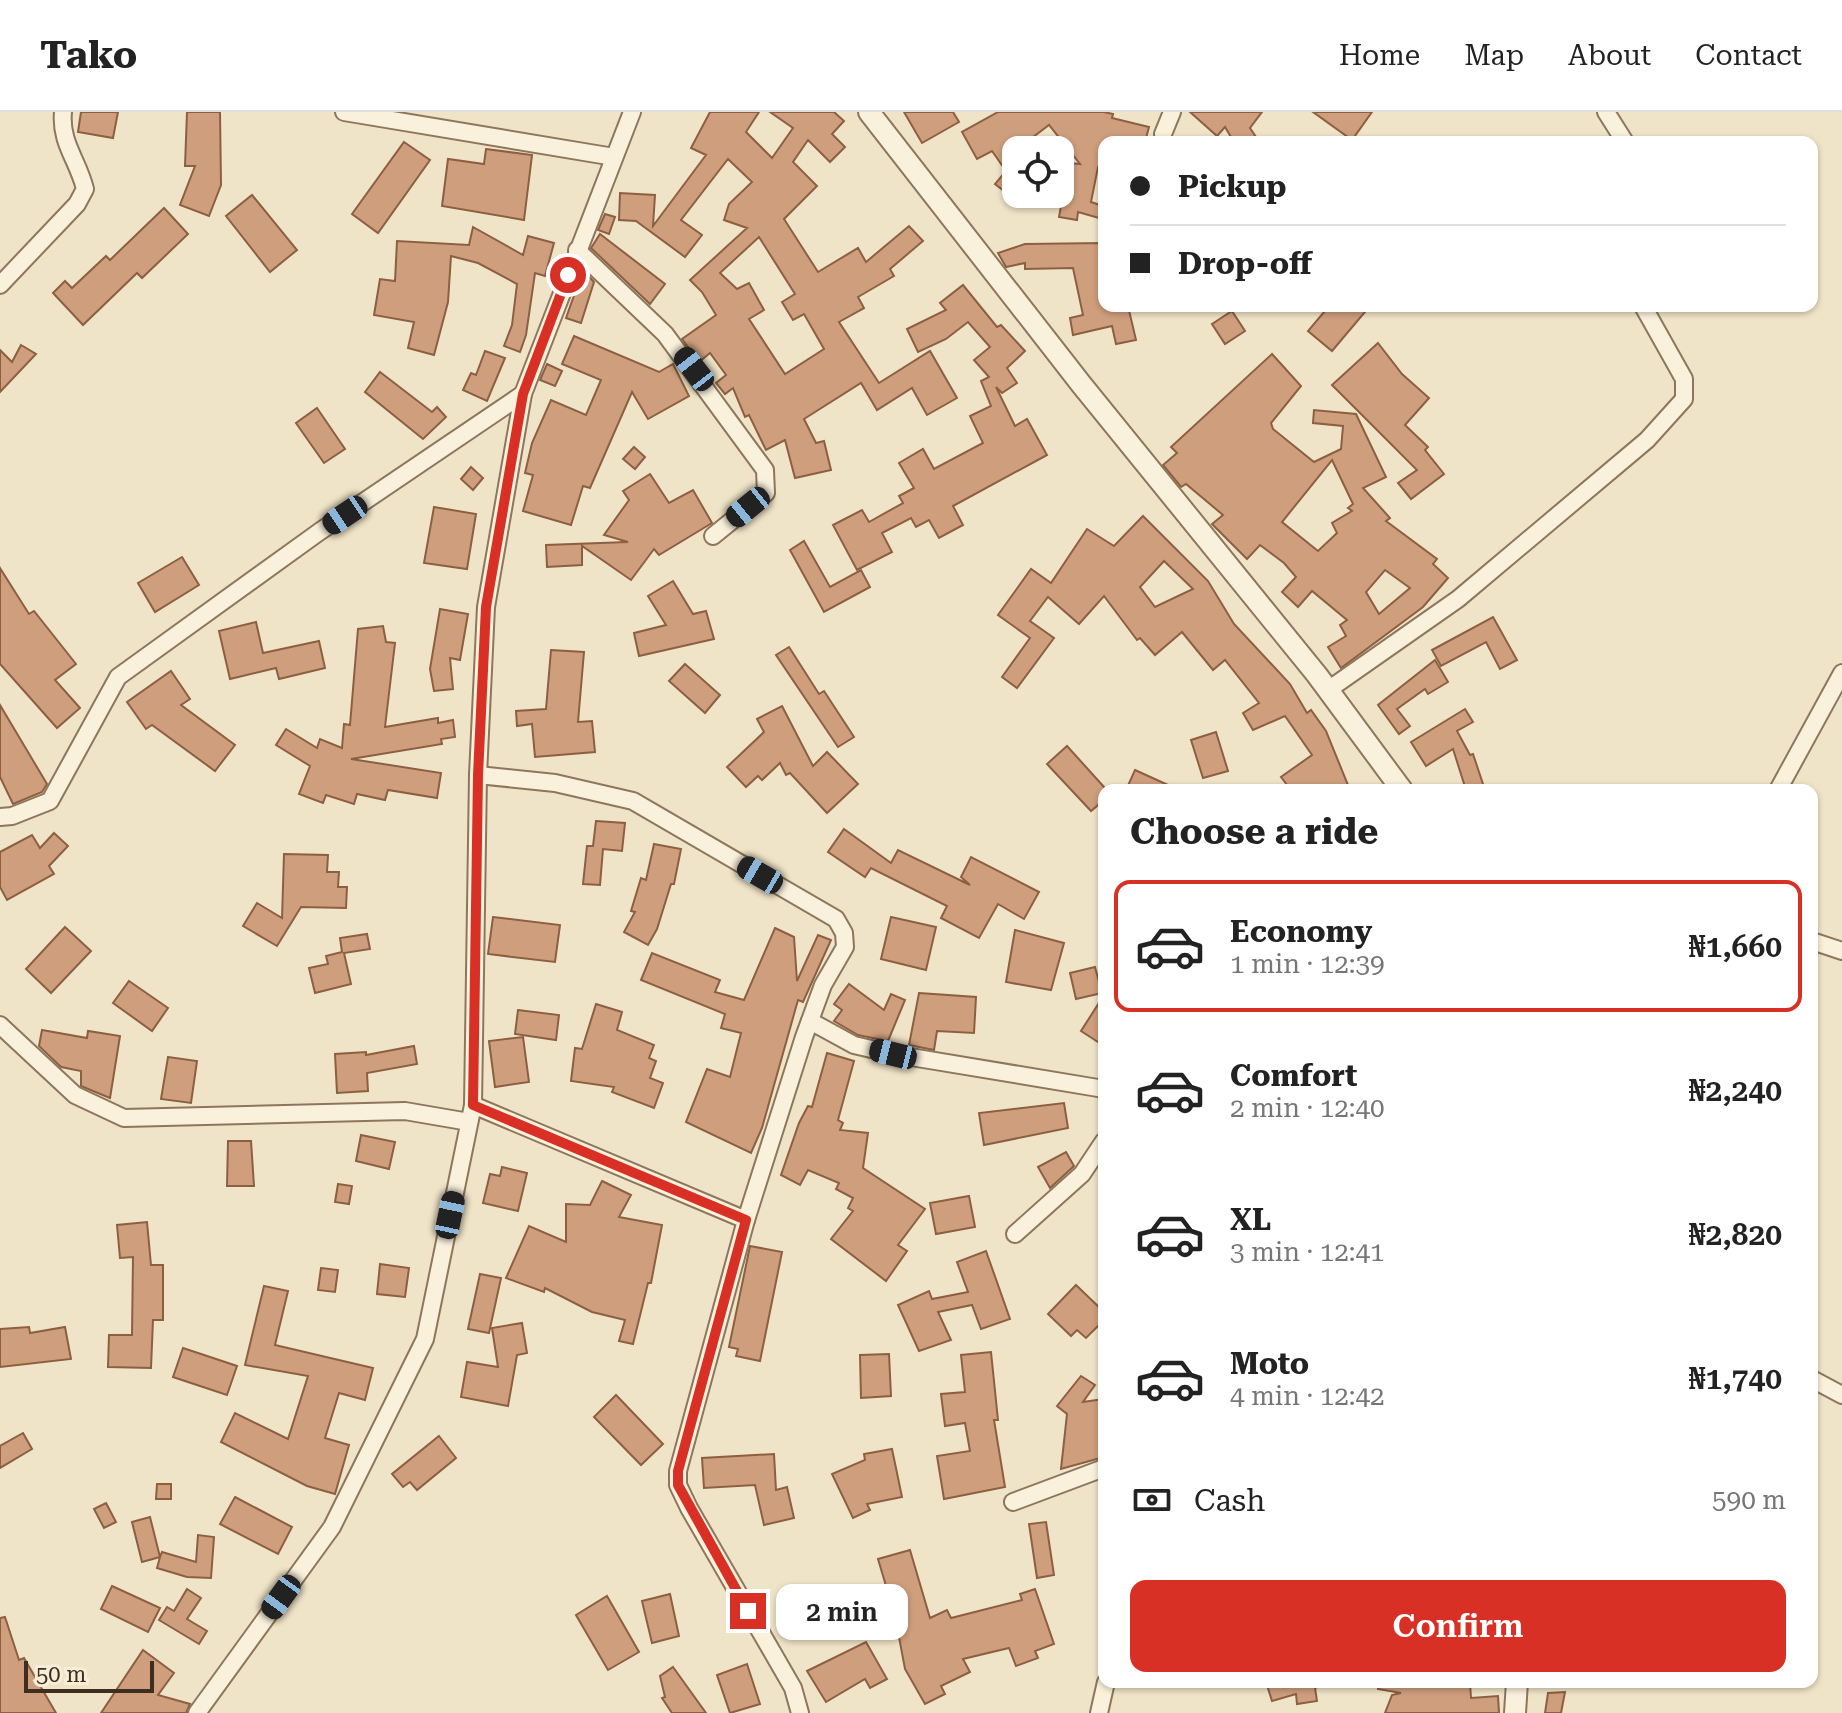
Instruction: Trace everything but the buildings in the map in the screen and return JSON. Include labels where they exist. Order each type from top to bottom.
[{"type":"street","points":[[0,285],[77,204],[85,189],[81,174],[64,143],[63,112]]},
{"type":"street","points":[[344,112],[614,157]]},
{"type":"street","points":[[197,1713],[332,1527],[425,1339],[473,1105],[478,775],[486,607],[523,394],[632,112]]},
{"type":"street","points":[[869,112],[1081,384],[1328,690],[1398,784]]},
{"type":"street","points":[[1163,134],[1172,112]]},
{"type":"street","points":[[1606,112],[1621,136]]},
{"type":"street","points":[[577,250],[665,334],[765,470],[766,493],[713,536]]},
{"type":"street","points":[[1328,690],[1458,599],[1647,440],[1684,399],[1684,379],[1646,312]]},
{"type":"street","points":[[0,817],[24,812],[50,801],[118,677],[319,532],[523,394]]},
{"type":"street","points":[[1781,784],[1842,673]]},
{"type":"street","points":[[478,775],[555,783],[633,801],[836,919],[844,933],[845,947],[823,985],[746,1220],[678,1471],[678,1485],[793,1688],[800,1713]]},
{"type":"street","points":[[1818,943],[1842,951]]},
{"type":"street","points":[[810,1021],[854,1045],[893,1054],[1098,1087]]},
{"type":"street","points":[[0,1025],[75,1095],[124,1118],[405,1111],[469,1122]]},
{"type":"street","points":[[473,1105],[746,1220]]},
{"type":"street","points":[[1015,1234],[1082,1174],[1098,1150]]},
{"type":"street","points":[[1818,1382],[1842,1395]]},
{"type":"street","points":[[1013,1502],[1098,1470]]},
{"type":"street","points":[[1099,1713],[1105,1688]]},
{"type":"street","points":[[1515,1713],[1517,1688]]},
{"type":"route","points":[[568,275],[523,394],[486,607],[478,775],[473,1105],[746,1220],[678,1471],[678,1485],[748,1611]]}]
